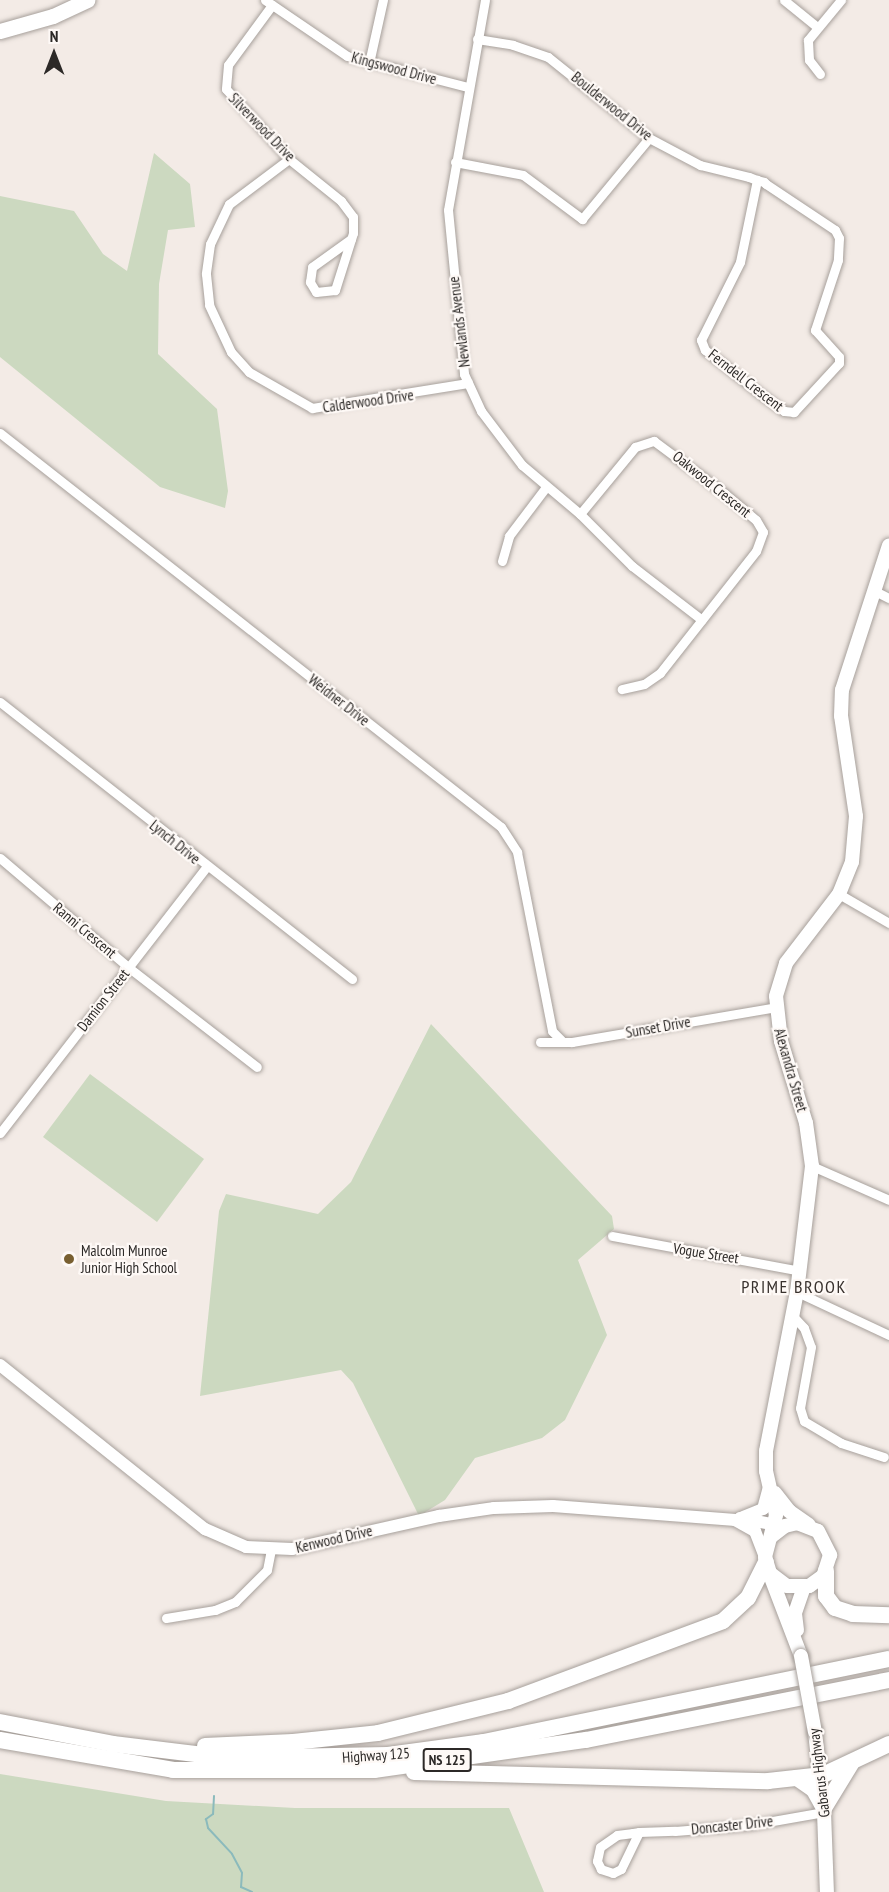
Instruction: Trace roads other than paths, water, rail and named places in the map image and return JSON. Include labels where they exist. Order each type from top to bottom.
[{"type":"highway","points":[[75,1737],[194,1746],[264,1744],[378,1733],[446,1719],[555,1684],[714,1626],[742,1605],[766,1562]]},
{"type":"highway","points":[[826,1571],[826,1596],[835,1608],[853,1614],[889,1615]]},
{"type":"highway","name":"Highway 125","points":[[0,1722],[75,1737],[228,1758],[388,1755],[484,1742],[889,1659]]},
{"type":"highway","name":"Highway 125","points":[[0,1740],[173,1770],[374,1770],[586,1740],[889,1680]]},
{"type":"highway","points":[[374,1770],[726,1782],[820,1775],[852,1764],[889,1744]]},
{"type":"highway","points":[[824,1810],[852,1764]]},
{"type":"highway","points":[[797,1778],[814,1790],[824,1810]]},
{"type":"main road","points":[[0,31],[53,16],[87,0]]},
{"type":"main road","name":"Alexandra Street","points":[[778,1529],[776,1509],[767,1478],[766,1451],[797,1292],[812,1166],[806,1123],[781,1041],[776,1007],[777,984],[786,963],[838,894],[856,839],[842,690],[889,545]]},
{"type":"main road","points":[[767,1478],[789,1511],[813,1527],[829,1549],[826,1571],[804,1587],[782,1584],[766,1562],[778,1529],[797,1523],[813,1527]]},
{"type":"main road","name":"Gabarus Highway","points":[[766,1562],[801,1656]]},
{"type":"main road","name":"Gabarus Highway","points":[[804,1587],[795,1613],[820,1775],[824,1810],[827,1892]]},
{"type":"street","points":[[369,63],[382,0]]},
{"type":"street","name":"Newlands Avenue","points":[[485,0],[455,162],[448,223],[460,353],[468,383],[501,440],[546,487],[580,514],[632,566],[702,620]]},
{"type":"street","points":[[784,0],[816,26]]},
{"type":"street","points":[[820,74],[812,66],[806,49],[816,26],[841,0]]},
{"type":"street","name":"Kingswood Drive","points":[[268,3],[347,56],[468,87]]},
{"type":"street","name":"Silverwood Drive","points":[[268,3],[229,62],[225,86],[238,106],[289,159],[348,209],[354,220],[351,239],[335,290],[316,292],[310,282],[312,267],[351,239]]},
{"type":"street","name":"Boulderwood Drive","points":[[477,39],[548,57],[649,138],[700,165],[757,180],[805,207],[837,232]]},
{"type":"street","points":[[455,162],[521,174],[582,219],[649,138]]},
{"type":"street","name":"Calderwood Drive","points":[[289,159],[229,204],[210,244],[206,274],[209,305],[217,330],[231,352],[249,372],[316,408],[468,383]]},
{"type":"street","name":"Ferndell Crescent","points":[[757,180],[740,262],[700,340],[705,350],[785,412],[794,412],[804,405],[839,363],[839,357],[815,330],[838,260],[837,232]]},
{"type":"street","name":"Weidner Drive","points":[[0,433],[501,827],[517,852],[552,1031],[561,1040]]},
{"type":"street","name":"Oakwood Crescent","points":[[580,514],[629,452],[647,441],[667,448],[756,520],[763,532],[760,545],[655,678],[622,689]]},
{"type":"street","points":[[502,561],[509,536],[546,487]]},
{"type":"street","points":[[873,590],[889,598]]},
{"type":"street","name":"Lynch Drive","points":[[0,702],[206,867],[352,979]]},
{"type":"street","name":"Ranni Crescent","points":[[0,858],[128,967],[257,1067]]},
{"type":"street","name":"Damion Street","points":[[0,1133],[206,867]]},
{"type":"street","points":[[838,894],[889,923]]},
{"type":"street","name":"Sunset Drive","points":[[540,1042],[561,1040],[572,1042],[776,1007]]},
{"type":"street","points":[[812,1166],[889,1200]]},
{"type":"street","name":"Vogue Street","points":[[612,1236],[800,1271]]},
{"type":"street","points":[[797,1292],[889,1335]]},
{"type":"street","points":[[791,1314],[806,1332],[811,1347],[800,1404],[804,1421],[841,1443],[884,1456]]},
{"type":"street","name":"Kenwood Drive","points":[[0,1365],[206,1529],[233,1543],[271,1550],[502,1507],[567,1506],[733,1519],[778,1529]]},
{"type":"street","points":[[733,1519],[754,1515],[766,1505],[767,1478]]},
{"type":"street","name":"Kenwood Drive","points":[[733,1519],[755,1531],[766,1562]]},
{"type":"street","points":[[166,1618],[215,1610],[235,1602],[267,1570],[271,1550]]},
{"type":"street","name":"Doncaster Drive","points":[[639,1832],[621,1869],[613,1873],[601,1869],[597,1857],[603,1842],[617,1835],[639,1832],[750,1825],[824,1810]]},
{"type":"waterway","points":[[214,1796],[213,1814],[206,1819],[208,1828],[232,1854],[242,1873],[241,1887],[252,1892]]},
{"type":"place","name":"Malcolm Munroe Junior High School","points":[[69,1259]]},
{"type":"district","name":"PRIME BROOK","points":[[794,1287]]}]
